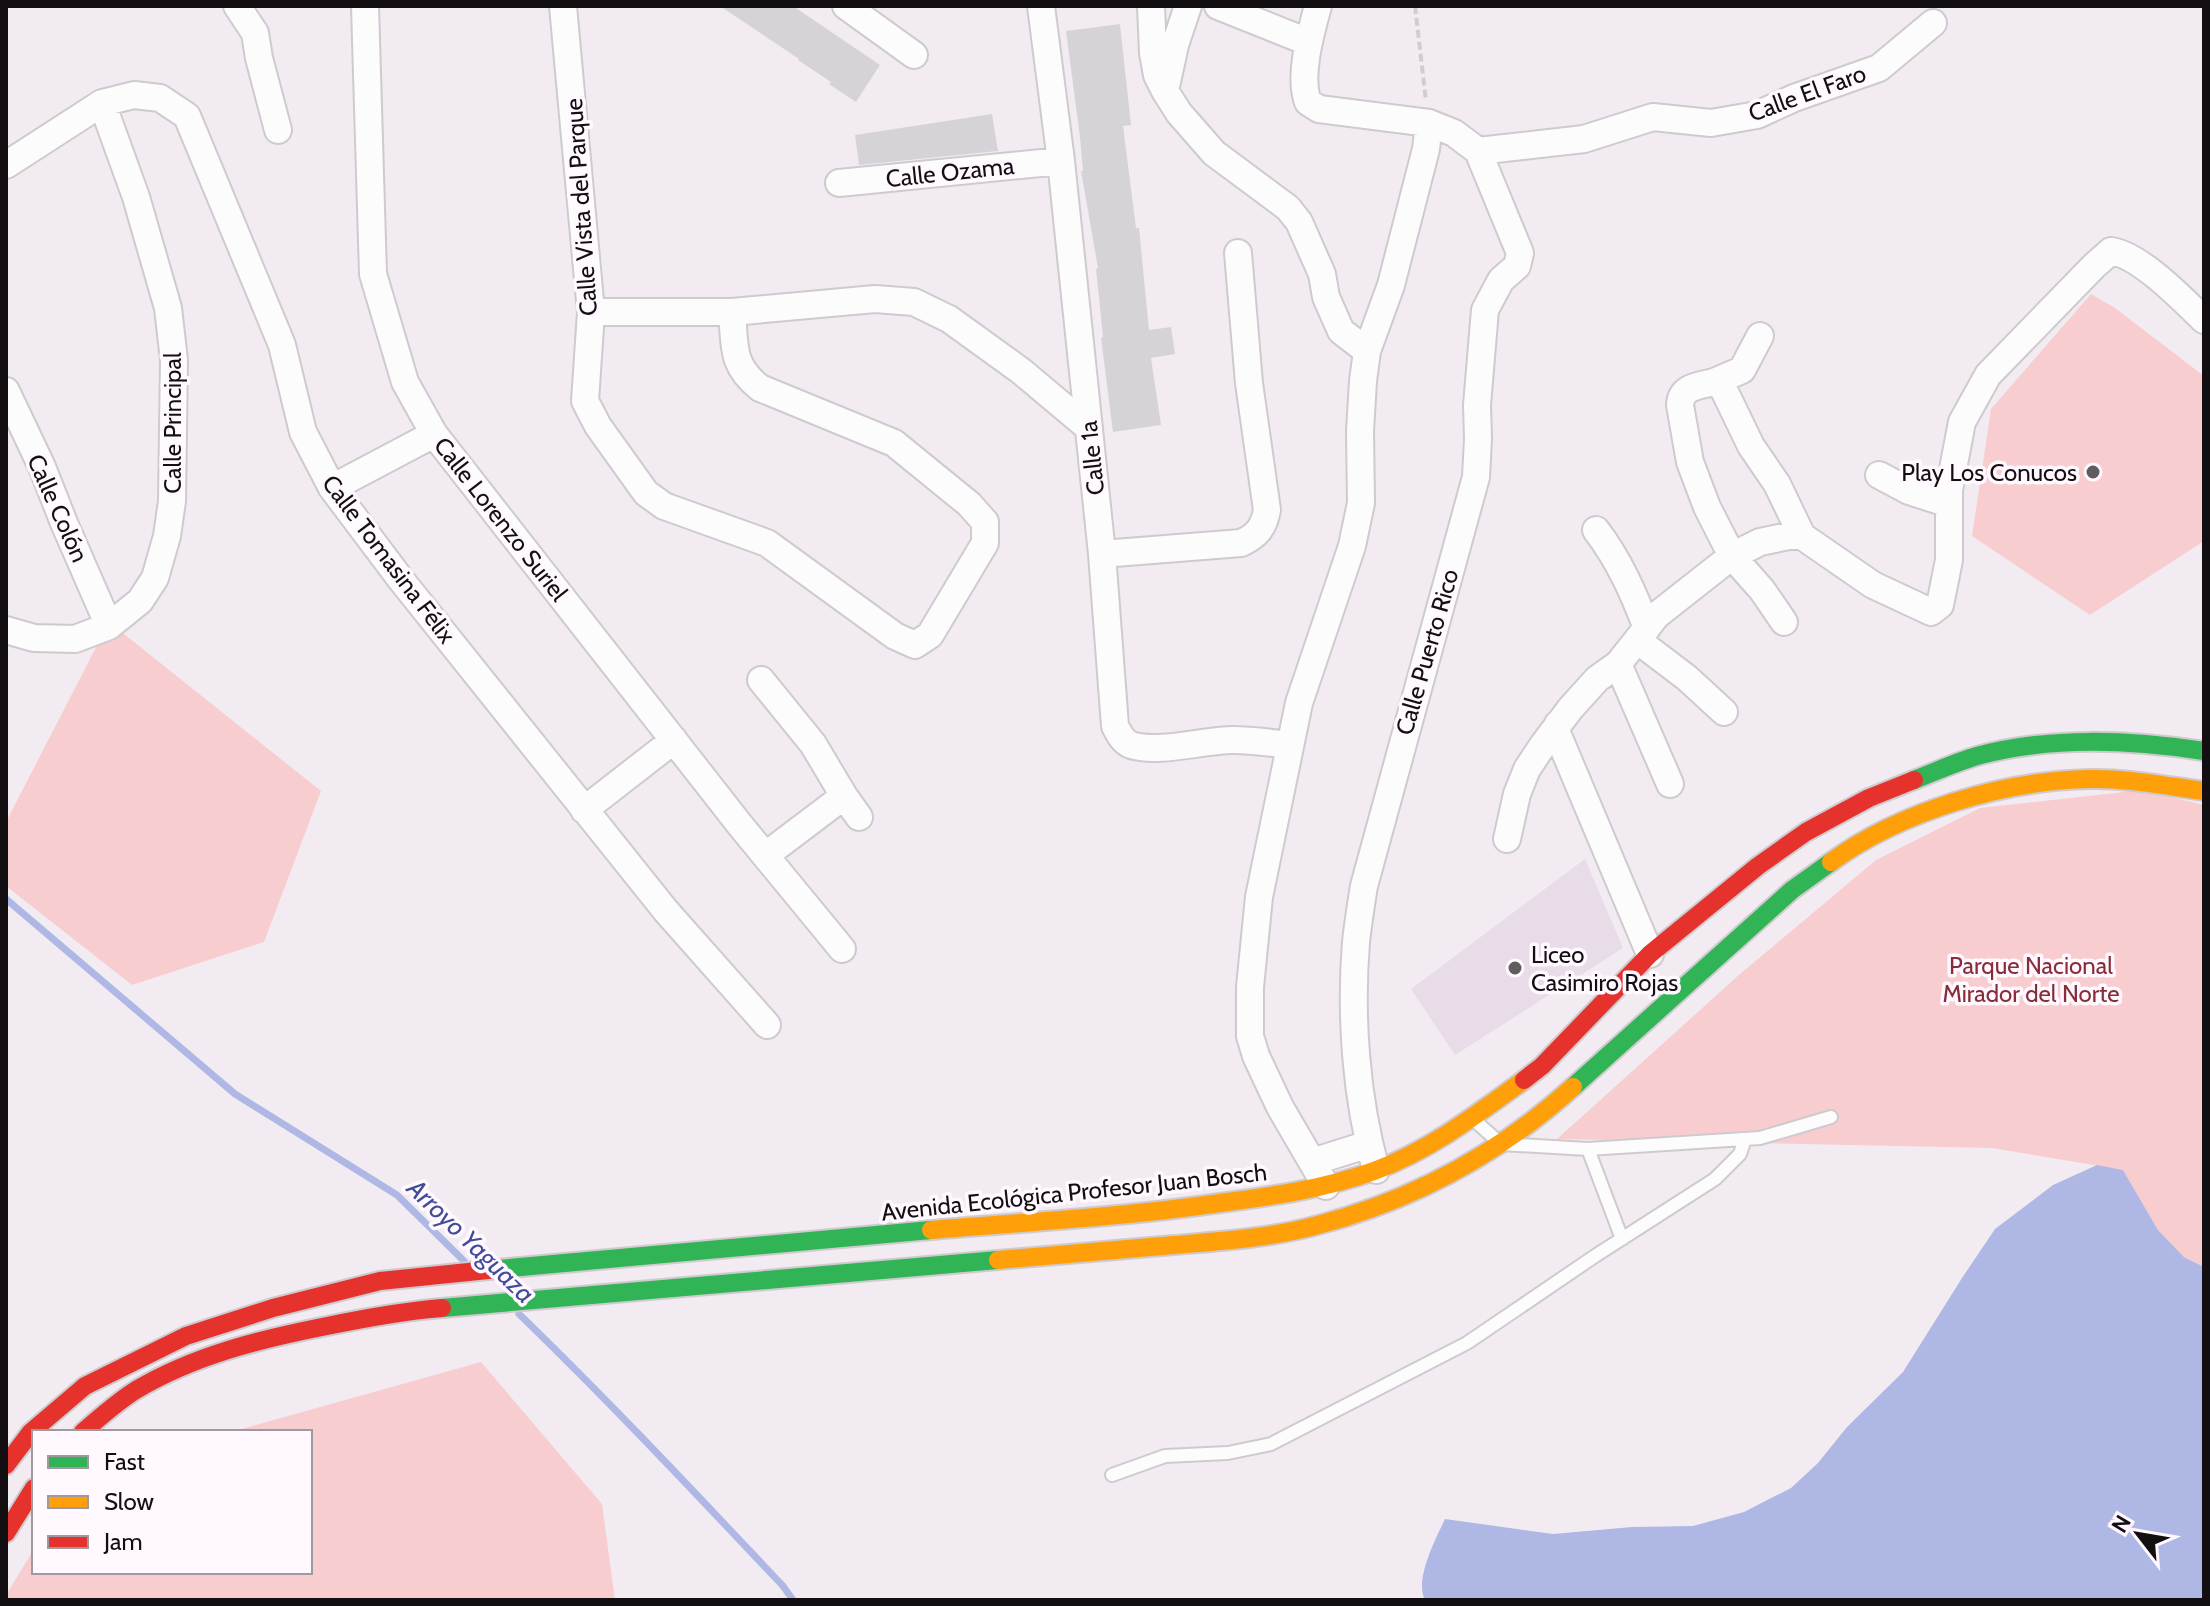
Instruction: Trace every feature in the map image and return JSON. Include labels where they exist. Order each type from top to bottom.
[{"type":"street","points":[[237,6],[255,33],[278,130]]},
{"type":"street","name":"Calle Lorenzo Suriel","points":[[365,6],[373,274],[405,382],[434,434],[842,949]]},
{"type":"street","name":"Calle Vista del Parque","points":[[563,6],[591,312],[585,401],[598,426],[646,493],[664,506],[767,543],[895,636],[915,645],[930,635],[985,543],[985,522],[969,504],[894,443],[760,388],[746,377],[736,357],[732,312]]},
{"type":"street","points":[[846,6],[914,55]]},
{"type":"street","name":"Calle 1a","points":[[1041,6],[1061,161],[1102,554],[1115,726],[1131,745],[1157,747],[1231,740],[1290,745]]},
{"type":"street","points":[[1151,6],[1153,53],[1157,75],[1165,91],[1179,113],[1214,153],[1288,208],[1299,222],[1322,274],[1326,297],[1341,331],[1367,351]]},
{"type":"street","points":[[1165,91],[1188,6]]},
{"type":"street","points":[[1218,6],[1308,42]]},
{"type":"street","points":[[1318,6],[1308,42],[1304,93],[1308,102],[1319,109],[1429,123],[1454,133],[1478,151]]},
{"type":"street","name":"Calle El Faro","points":[[1478,151],[1584,139],[1653,117],[1711,123],[1757,115],[1794,98],[1879,68],[1933,23]]},
{"type":"street","name":"Calle Tomasina Félix","points":[[6,165],[102,103],[134,95],[160,98],[187,116],[282,345],[303,432],[332,488],[584,810],[666,911],[767,1025]]},
{"type":"street","name":"Calle Principal","points":[[6,630],[34,638],[75,639],[109,626],[140,601],[155,578],[167,536],[172,501],[174,360],[168,308],[136,197],[102,103]]},
{"type":"street","points":[[1326,1186],[1265,1078],[1250,1036],[1249,1012],[1259,897],[1299,703],[1352,546],[1361,489],[1362,404],[1367,351],[1391,285],[1426,149],[1429,123]]},
{"type":"street","name":"Calle Puerto Rico","points":[[1376,1170],[1357,1076],[1356,942],[1364,886],[1476,477],[1477,405],[1485,310],[1501,280],[1517,266],[1520,253],[1478,151]]},
{"type":"street","name":"Calle Ozama","points":[[839,183],[1061,161]]},
{"type":"street","points":[[1714,382],[1723,388],[1751,446],[1777,484],[1802,536],[1873,585],[1931,612],[1940,605],[1949,560],[1949,490],[1962,422],[1988,375],[2111,251],[2140,264],[2204,320]]},
{"type":"street","points":[[1102,554],[1241,543],[1260,531],[1265,520],[1267,510],[1249,383],[1238,253]]},
{"type":"street","points":[[591,312],[732,312],[875,299],[914,302],[949,319],[1021,371],[1089,428]]},
{"type":"street","points":[[1760,336],[1742,370],[1687,389],[1680,398],[1680,405],[1690,462],[1707,507],[1732,556],[1762,590],[1784,622]]},
{"type":"street","name":"Calle Colón","points":[[6,391],[42,467],[109,626]]},
{"type":"street","points":[[332,488],[434,434]]},
{"type":"street","points":[[1879,475],[1909,491],[1949,504]]},
{"type":"street","points":[[1596,530],[1629,582],[1642,634],[1724,712]]},
{"type":"street","points":[[1507,839],[1517,794],[1527,769],[1558,724],[1597,679],[1618,664],[1666,608],[1732,556],[1760,542],[1802,536]]},
{"type":"street","points":[[1618,664],[1670,784]]},
{"type":"street","points":[[761,680],[813,744],[851,807],[766,855]]},
{"type":"street","points":[[1558,724],[1557,733],[1650,954]]},
{"type":"street","points":[[584,810],[674,740]]},
{"type":"street","name":"Avenida Ecológica Profesor Juan Bosch","points":[[33,1430],[85,1386],[186,1336],[273,1308],[380,1281],[1179,1209],[1326,1186],[1376,1170],[1433,1144],[1472,1118],[1542,1066],[1650,954],[1758,866],[1806,832],[1869,798],[1977,756],[2027,747],[2095,741],[2156,744],[2204,751]]},
{"type":"street","points":[[85,1430],[138,1389],[182,1367],[230,1349],[403,1311],[1245,1239],[1316,1226],[1375,1208],[1437,1182],[1501,1144],[1559,1100],[1792,890],[1846,851],[1896,824],[1944,805],[2036,783],[2091,779],[2204,791]]},
{"type":"street","points":[[1312,1162],[1369,1144]]},
{"type":"street","points":[[728,1249],[729,1285]]},
{"type":"street","name":"Avenida Ecológica Profesor Juan Bosch","points":[[6,1465],[32,1431]]},
{"type":"street","points":[[6,1533],[20,1500]]},
{"type":"lane","points":[[1472,1118],[1501,1144],[1588,1149],[1760,1138],[1831,1117]]},
{"type":"lane","points":[[1112,1475],[1165,1456],[1228,1453],[1271,1444],[1467,1343],[1715,1179],[1740,1154],[1745,1139]]},
{"type":"lane","points":[[1588,1149],[1622,1239]]},
{"type":"path","points":[[1415,6],[1429,123]]},
{"type":"shaded area","name":"Liceo Casimiro Rojas","points":[[1585,859],[1623,948],[1455,1055],[1411,989]]},
{"type":"green space","name":"Play Los Conucos","points":[[2091,294],[2115,308],[2204,376],[2204,541],[2090,615],[1972,536],[1991,409]]},
{"type":"green space","points":[[109,622],[321,791],[264,942],[132,985],[6,886],[6,822]]},
{"type":"green space","name":"Parque Nacional Mirador del Norte","points":[[2142,790],[2204,805],[2204,1267],[2184,1257],[2158,1230],[2123,1170],[1992,1148],[1557,1139],[1740,974],[1876,860],[1980,808]]},
{"type":"green space","points":[[481,1362],[602,1504],[615,1600],[6,1600],[32,1552],[32,1574],[312,1574],[312,1430],[238,1430]]},
{"type":"water","points":[[2097,1165],[2123,1170],[2158,1230],[2184,1257],[2204,1267],[2204,1600],[1425,1600],[1422,1592],[1424,1571],[1445,1519],[1553,1534],[1632,1527],[1693,1526],[1744,1512],[1791,1488],[1903,1372],[1995,1229],[2053,1185]]},
{"type":"building","points":[[720,6],[793,6],[880,65],[856,102]]},
{"type":"building","points":[[1120,24],[1131,125],[1123,126],[1136,228],[1139,228],[1149,330],[1171,327],[1175,354],[1151,358],[1161,425],[1113,432],[1101,338],[1098,268],[1081,171],[1080,137],[1066,31]]},
{"type":"building","points":[[992,114],[998,151],[859,165],[855,135]]},
{"type":"waterway","name":"Arroyo Yaguaza","points":[[6,899],[235,1094],[397,1195],[464,1261]]},
{"type":"waterway","name":"Arroyo Yaguaza","points":[[519,1314],[652,1448],[793,1600]]},
{"type":"traffic: fast","points":[[1914,780],[1977,756],[2033,745],[2119,742],[2204,751]]},
{"type":"traffic: fast","points":[[1573,1087],[1792,890],[1831,862]]},
{"type":"traffic: fast","points":[[498,1269],[931,1230]]},
{"type":"traffic: fast","points":[[442,1308],[998,1260]]},
{"type":"traffic: slow","points":[[1831,862],[1859,844],[1921,814],[1954,802],[2022,786],[2103,779],[2204,791]]},
{"type":"traffic: slow","points":[[931,1230],[1184,1208],[1279,1195],[1336,1183],[1374,1171],[1414,1153],[1452,1131],[1524,1080]]},
{"type":"traffic: slow","points":[[998,1260],[1246,1238],[1282,1233],[1353,1215],[1421,1188],[1485,1153],[1516,1133],[1573,1087]]},
{"type":"traffic: jam","points":[[1524,1080],[1542,1066],[1650,954],[1758,866],[1806,832],[1869,798],[1914,780]]},
{"type":"traffic: jam","points":[[33,1430],[85,1386],[186,1336],[273,1308],[380,1281],[498,1269]]},
{"type":"traffic: jam","points":[[85,1430],[136,1390],[205,1358],[302,1331],[384,1315],[442,1308]]},
{"type":"traffic: jam","points":[[6,1465],[32,1431]]},
{"type":"traffic: jam","points":[[6,1533],[32,1491]]},
{"type":"place","name":"Play Los Conucos","points":[[2093,472]]},
{"type":"place","name":"Liceo Casimiro Rojas","points":[[1515,968]]}]
